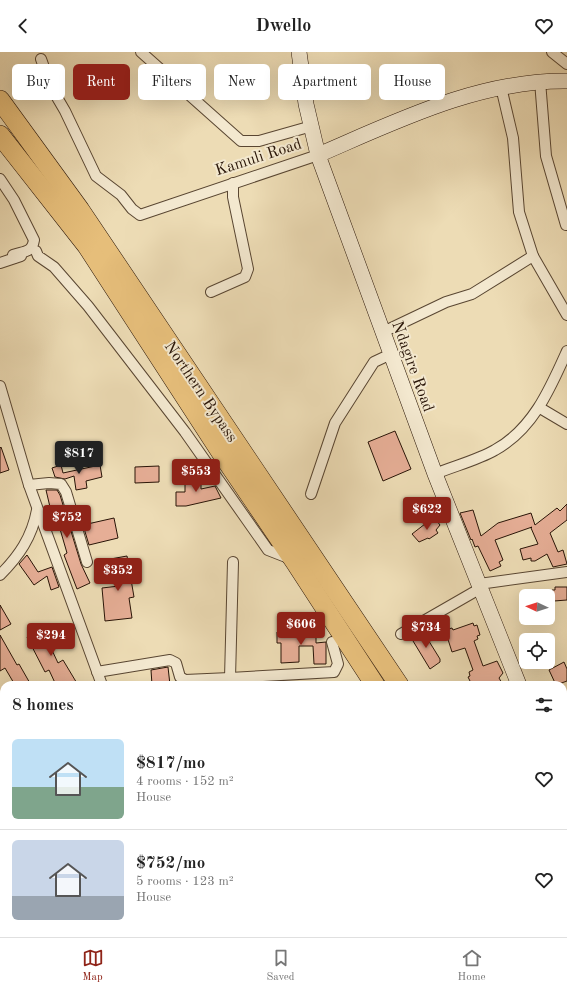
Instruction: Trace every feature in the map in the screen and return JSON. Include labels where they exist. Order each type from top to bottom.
[{"type":"highway","name":"Northern Bypass","points":[[0,100],[80,210],[396,681]]},
{"type":"highway","name":"Northern Bypass","points":[[0,135],[87,246],[372,681]]},
{"type":"street","points":[[142,52],[241,141],[259,141],[312,126]]},
{"type":"street","name":"Ndagire Road","points":[[299,52],[302,80],[318,155],[435,474],[518,681]]},
{"type":"street","points":[[552,52],[566,59]]},
{"type":"street","name":"Kamuli Road","points":[[41,59],[50,86],[65,111],[96,176],[121,195],[132,210],[140,215],[318,155],[400,119],[435,106],[501,87],[540,81],[567,81]]},
{"type":"street","points":[[540,81],[546,156],[566,225]]},
{"type":"street","points":[[501,87],[513,138],[519,212],[533,256],[567,315]]},
{"type":"street","points":[[0,179],[14,200],[34,240],[33,247],[30,250],[13,255],[14,258]]},
{"type":"street","points":[[210,292],[245,277],[248,269],[233,197],[232,183]]},
{"type":"street","points":[[0,263],[38,251],[38,256],[54,267],[88,306],[185,432],[268,550],[293,559]]},
{"type":"street","points":[[383,332],[446,302],[472,294],[533,256]]},
{"type":"street","points":[[435,474],[494,451],[515,438],[540,408],[567,351]]},
{"type":"street","points":[[311,494],[335,423],[374,362],[391,354]]},
{"type":"street","points":[[0,386],[29,485],[50,539],[100,681]]},
{"type":"street","points":[[540,408],[567,424]]},
{"type":"street","points":[[29,485],[49,482],[61,484],[66,492],[87,562]]},
{"type":"street","points":[[0,575],[14,561],[30,536],[38,510]]},
{"type":"street","points":[[230,678],[233,562]]},
{"type":"street","points":[[401,634],[480,586],[567,572]]},
{"type":"street","points":[[97,672],[170,660],[176,663],[180,677],[185,680],[334,672],[338,664],[332,642]]},
{"type":"building","points":[[395,431],[411,469],[383,481],[368,442]]},
{"type":"building","points":[[1,447],[9,470],[0,473],[0,448]]},
{"type":"building","points":[[61,465],[63,473],[100,465],[102,477],[86,481],[87,488],[76,490],[74,476],[65,479],[55,477],[52,468]]},
{"type":"building","points":[[159,466],[159,482],[135,483],[135,467]]},
{"type":"building","points":[[201,477],[201,489],[215,486],[221,498],[186,506],[176,506],[176,492],[185,492],[185,478]]},
{"type":"building","points":[[46,490],[57,490],[60,495],[81,564],[90,583],[77,589],[64,555],[67,553],[60,529],[58,530],[50,507]]},
{"type":"building","points":[[567,504],[567,520],[550,533],[558,552],[563,550],[567,564],[553,567],[547,554],[535,561],[531,561],[531,558],[523,560],[520,549],[538,544],[531,528],[532,527],[495,540],[503,560],[499,562],[501,566],[490,571],[478,546],[475,547],[472,539],[471,540],[460,513],[473,510],[481,536],[498,523],[531,513],[535,525],[557,508],[560,511]]},
{"type":"building","points":[[434,517],[440,525],[436,530],[438,533],[429,539],[428,538],[419,542],[412,534]]},
{"type":"building","points":[[114,518],[118,538],[89,545],[83,525]]},
{"type":"building","points":[[27,555],[38,572],[52,567],[59,587],[51,590],[47,576],[34,585],[19,564]]},
{"type":"building","points":[[127,556],[134,597],[129,598],[132,618],[105,621],[102,588],[119,586],[116,568],[106,570],[105,560]]},
{"type":"building","points":[[555,587],[567,587],[567,600],[555,601]]},
{"type":"building","points":[[0,605],[11,624],[0,630]]},
{"type":"building","points":[[473,623],[474,626],[477,625],[480,635],[477,636],[478,639],[474,641],[483,666],[497,661],[503,673],[499,678],[501,681],[470,681],[468,677],[470,676],[469,672],[473,670],[465,648],[452,652],[445,630],[452,628],[453,630]]},
{"type":"building","points":[[56,628],[63,641],[51,648],[58,663],[63,660],[76,681],[54,681],[49,670],[45,672],[27,637],[40,630],[43,635]]},
{"type":"building","points":[[316,630],[316,643],[326,642],[326,664],[314,664],[313,646],[299,646],[299,662],[281,663],[281,643],[277,643],[277,632]]},
{"type":"building","points":[[422,630],[440,659],[440,662],[430,669],[410,636]]},
{"type":"building","points":[[0,635],[17,665],[19,664],[29,681],[13,681],[5,668],[0,671]]},
{"type":"building","points":[[564,662],[567,669],[567,681],[554,681],[549,670],[555,669],[555,667]]},
{"type":"building","points":[[168,667],[170,681],[152,681],[151,670]]}]
